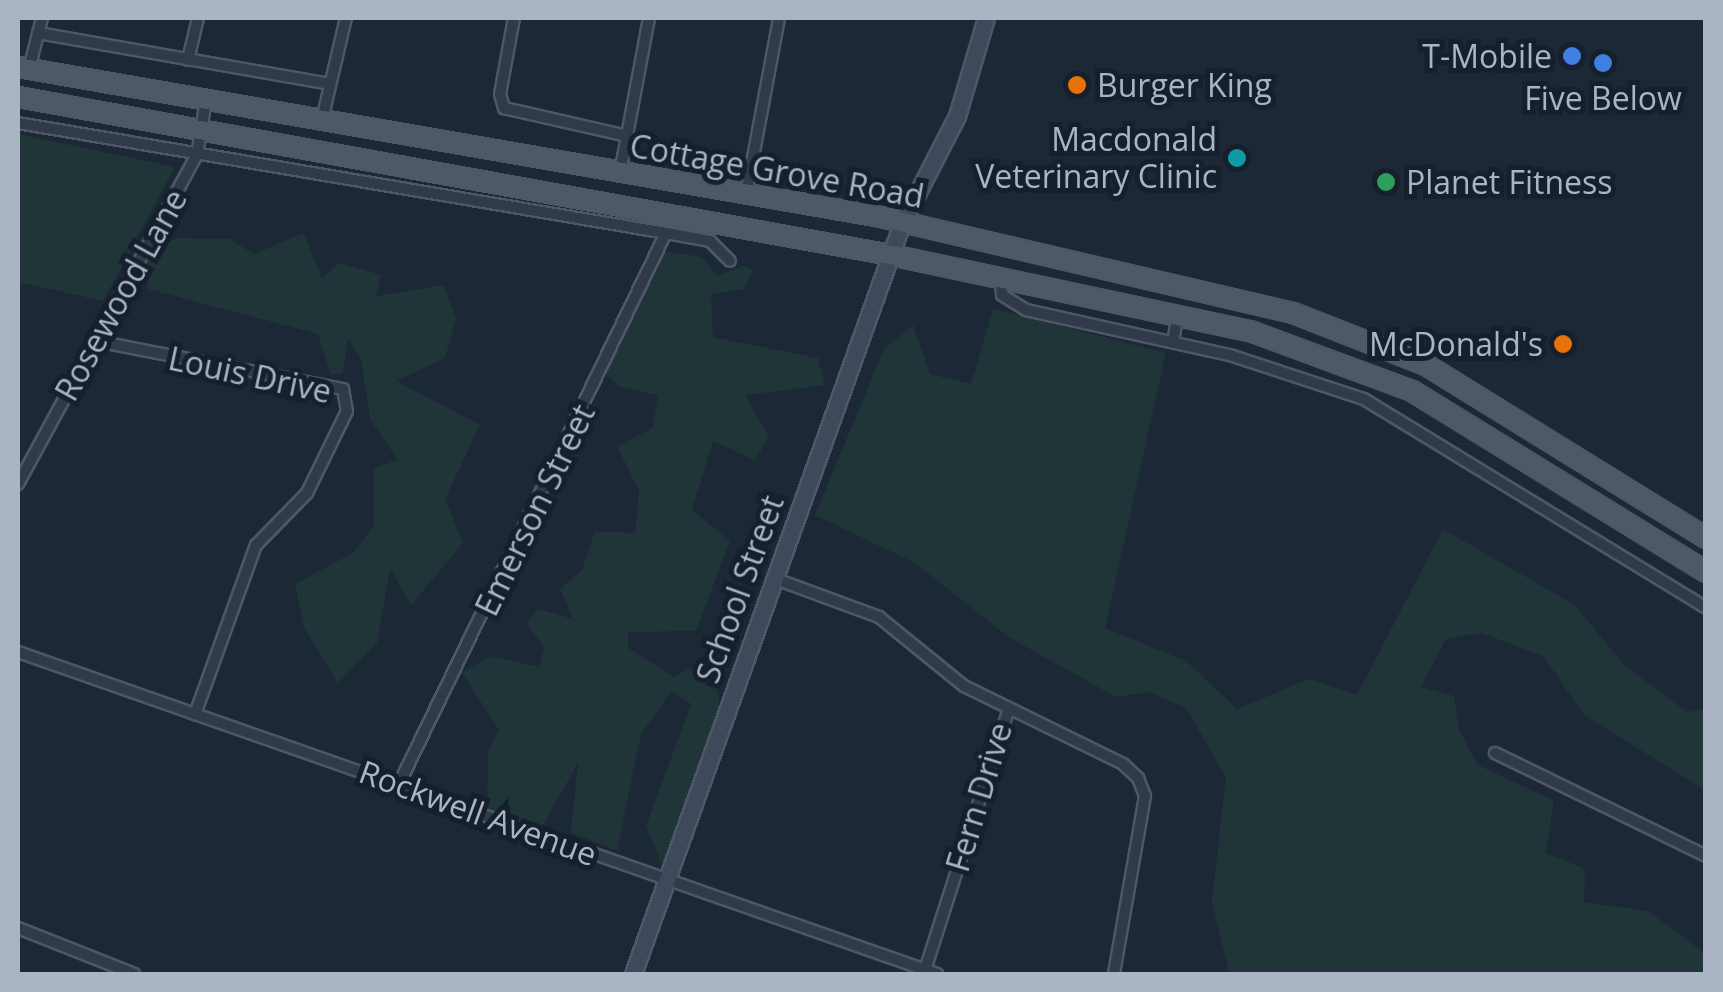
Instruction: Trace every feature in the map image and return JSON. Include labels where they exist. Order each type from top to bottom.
[{"type":"main road","name":"School Street","points":[[633,974],[902,222],[957,116],[986,18]]},
{"type":"main road","name":"Cottage Grove Road","points":[[23,68],[902,222],[1294,313],[1426,365],[1706,538]]},
{"type":"main road","name":"Cottage Grove Road","points":[[18,97],[891,255],[1282,340],[1412,391],[1706,572]]},
{"type":"main road","points":[[1412,391],[1426,365]]},
{"type":"street","points":[[23,68],[42,18]]},
{"type":"street","points":[[188,60],[198,18]]},
{"type":"street","points":[[322,120],[346,18]]},
{"type":"street","points":[[514,18],[500,96],[504,108],[627,136]]},
{"type":"street","points":[[620,174],[649,18]]},
{"type":"street","points":[[746,194],[780,18]]},
{"type":"street","points":[[38,33],[330,84]]},
{"type":"street","name":"Rosewood Lane","points":[[18,484],[197,155],[206,100]]},
{"type":"street","points":[[18,123],[666,233],[710,242],[730,261]]},
{"type":"street","name":"Emerson Street","points":[[399,784],[666,233]]},
{"type":"street","points":[[1001,278],[1002,295],[1026,310],[1286,370],[1364,399],[1706,608]]},
{"type":"street","points":[[1172,342],[1178,315]]},
{"type":"street","name":"Louis Drive","points":[[96,341],[343,389],[347,411],[307,493],[256,545],[195,714]]},
{"type":"street","points":[[1528,496],[1544,472]]},
{"type":"street","name":"Fern Drive","points":[[773,578],[879,617],[964,686],[1008,711],[924,970]]},
{"type":"street","name":"Rockwell Avenue","points":[[18,652],[937,974]]},
{"type":"street","points":[[1008,711],[1123,764],[1138,778],[1145,796],[1114,974]]},
{"type":"street","points":[[1494,753],[1706,856]]},
{"type":"street","points":[[18,928],[134,974]]},
{"type":"green space","points":[[18,134],[175,167],[103,301],[18,282]]},
{"type":"green space","points":[[304,233],[322,279],[339,263],[381,275],[376,296],[444,285],[456,319],[445,358],[396,381],[480,425],[445,499],[463,543],[411,605],[390,568],[377,643],[338,683],[304,628],[295,584],[353,553],[374,526],[374,468],[398,460],[370,419],[361,358],[348,339],[343,373],[331,375],[318,334],[148,289],[141,259],[176,238],[230,239],[254,254]]},
{"type":"green space","points":[[658,250],[702,257],[717,276],[743,266],[753,270],[744,289],[711,294],[713,337],[818,358],[825,385],[745,395],[769,437],[755,460],[713,441],[692,510],[730,541],[696,631],[628,632],[628,648],[674,677],[712,656],[722,718],[662,865],[646,826],[691,704],[672,691],[641,734],[617,850],[571,833],[578,763],[538,834],[487,816],[488,753],[499,730],[462,673],[490,656],[539,667],[544,648],[527,623],[537,609],[573,619],[560,589],[582,570],[595,531],[635,533],[639,491],[617,446],[653,428],[658,395],[621,387],[603,372]]},
{"type":"green space","points":[[993,309],[1166,353],[1105,628],[1186,661],[1237,709],[1309,679],[1357,695],[1443,529],[1575,605],[1624,665],[1687,712],[1705,709],[1705,790],[1584,715],[1544,657],[1482,633],[1446,639],[1421,687],[1454,696],[1459,730],[1478,765],[1554,801],[1546,853],[1585,869],[1584,902],[1648,911],[1705,953],[1705,974],[1229,974],[1212,902],[1226,777],[1186,708],[1148,692],[1116,697],[1010,638],[915,563],[815,515],[884,349],[913,325],[930,374],[971,384]]},
{"type":"place","name":"T-Mobile","points":[[1572,56]]},
{"type":"place","name":"Five Below","points":[[1603,63]]},
{"type":"place","name":"Burger King","points":[[1077,85]]},
{"type":"place","name":"Macdonald Veterinary Clinic","points":[[1237,158]]},
{"type":"place","name":"Planet Fitness","points":[[1386,182]]},
{"type":"place","name":"McDonald's","points":[[1563,344]]}]
